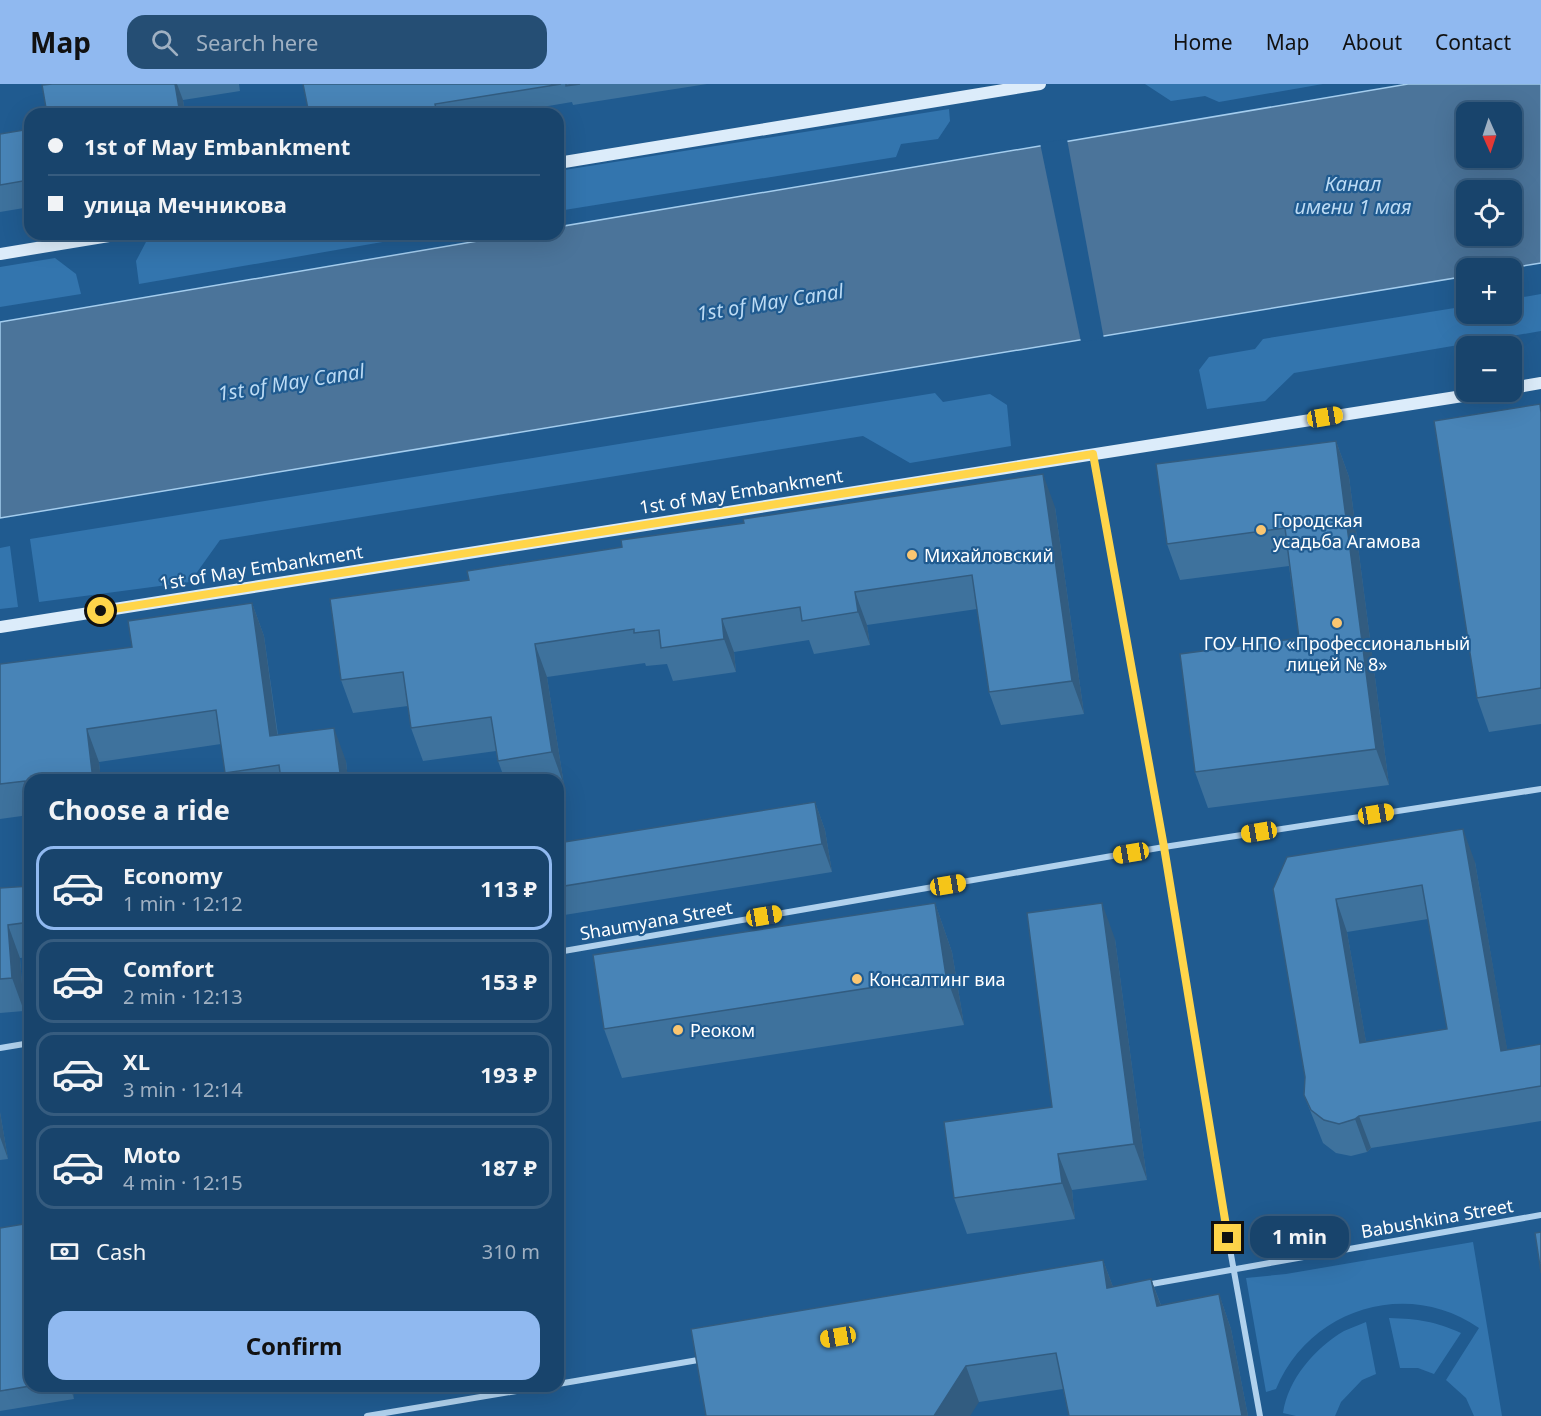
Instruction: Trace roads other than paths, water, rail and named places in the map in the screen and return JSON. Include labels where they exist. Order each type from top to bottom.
[{"type":"main road","points":[[564,162],[1040,84]]},
{"type":"main road","points":[[0,254],[85,240]]},
{"type":"main road","points":[[1522,386],[1541,383]]},
{"type":"main road","name":"1st of May Embankment","points":[[0,627],[1456,397]]},
{"type":"street","points":[[1093,454],[1164,847],[1260,1416]]},
{"type":"street","name":"Shaumyana Street","points":[[564,951],[1164,847],[1541,789]]},
{"type":"street","points":[[0,1048],[24,1044]]},
{"type":"street","name":"Babushkina Street","points":[[1140,1286],[1541,1215]]},
{"type":"street","points":[[564,1383],[710,1359]]},
{"type":"street","points":[[367,1416],[510,1392]]},
{"type":"water","name":"Канал имени 1 мая","points":[[1408,84],[1541,84],[1541,263],[1522,266],[1522,258],[1456,258],[1456,278],[0,518],[0,322],[484,240],[564,240],[564,226]]},
{"type":"place","name":"Городская усадьба Агамова","points":[[1261,530]]},
{"type":"place","name":"Михайловский","points":[[912,555]]},
{"type":"place","name":"ГОУ НПО «Профессиональный лицей № 8»","points":[[1337,623]]},
{"type":"place","name":"Консалтинг виа","points":[[857,979]]},
{"type":"place","name":"Реоком","points":[[678,1030]]},
{"type":"water label","name":"1st of May Canal","points":[[770,302]]},
{"type":"water label","name":"1st of May Canal","points":[[291,382]]}]
